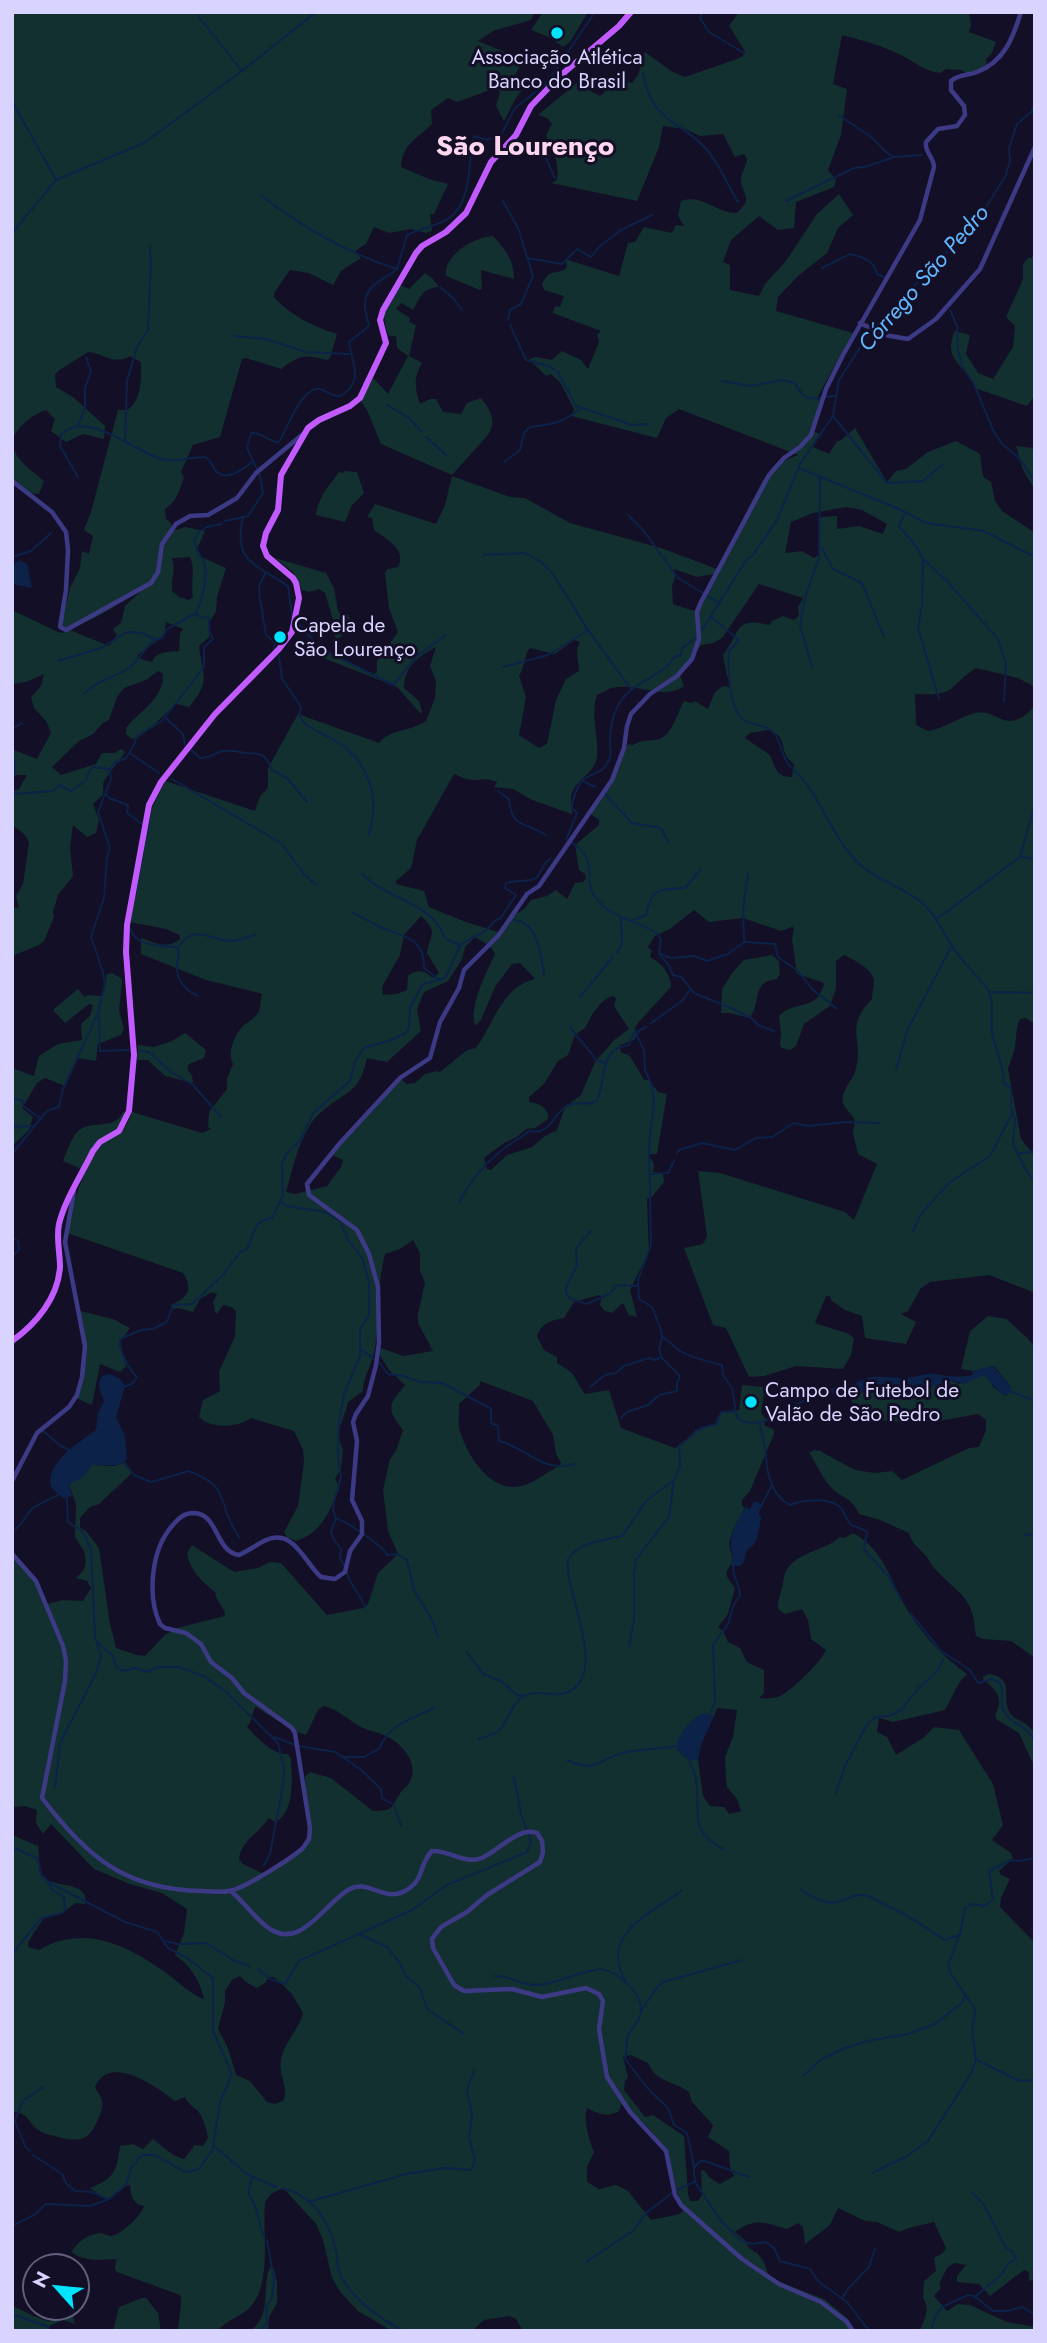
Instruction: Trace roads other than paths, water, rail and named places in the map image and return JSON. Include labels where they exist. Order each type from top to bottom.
[{"type":"main road","points":[[12,1341],[34,1323],[57,1283],[60,1265],[59,1226],[93,1150],[118,1131],[129,1111],[134,1055],[126,932],[149,805],[161,782],[215,714],[285,642],[295,625],[299,598],[296,583],[267,556],[264,540],[278,510],[284,469],[303,434],[319,420],[350,406],[363,393],[369,374],[386,344],[380,320],[383,310],[416,253],[422,246],[446,232],[466,213],[491,162],[513,138],[531,106],[560,76],[606,39],[631,12]]},
{"type":"street","points":[[12,1554],[36,1581],[63,1646],[66,1661],[65,1681],[42,1798],[80,1844],[108,1865],[140,1881],[169,1888],[232,1892],[298,1853],[309,1839],[303,1775],[292,1728],[244,1693],[232,1678],[214,1665],[201,1644],[186,1633],[165,1628],[160,1624],[154,1591],[153,1564],[157,1547],[181,1516],[193,1513],[199,1514],[212,1524],[223,1547],[231,1553],[239,1555],[264,1541],[280,1537],[295,1545],[321,1577],[335,1579],[345,1572],[350,1551],[361,1538],[363,1531],[362,1521],[352,1500],[357,1441],[353,1422],[368,1396],[376,1365],[379,1293],[369,1254],[357,1230],[309,1195],[307,1184],[400,1078],[430,1058],[440,1022],[459,988],[464,970],[498,936],[527,894],[539,886],[612,780],[624,748],[631,714],[650,694],[677,676],[692,659],[699,639],[697,612],[701,602],[769,475],[811,435],[826,389],[860,323],[922,216],[934,167],[926,149],[926,142],[938,129],[955,127],[964,118],[965,109],[951,90],[952,80],[992,65],[1009,44],[1021,12]]},
{"type":"street","points":[[860,323],[887,336],[911,339],[936,319],[965,288],[987,255],[1035,147]]},
{"type":"street","points":[[12,481],[46,506],[65,532],[68,550],[66,590],[60,625],[64,630],[151,583],[158,572],[162,544],[171,530],[183,519],[194,515],[208,515],[237,498],[256,473],[303,434]]},
{"type":"street","points":[[12,1480],[37,1433],[65,1412],[77,1395],[82,1377],[85,1346],[65,1241],[74,1190]]},
{"type":"street","points":[[232,1892],[272,1930],[291,1933],[308,1926],[333,1900],[351,1888],[361,1886],[387,1895],[410,1888],[418,1879],[427,1856],[432,1851],[446,1852],[474,1861],[525,1832],[537,1833],[542,1841],[543,1852],[538,1864],[487,1895],[434,1934],[433,1948],[448,1976],[456,1987],[464,1991],[512,1990],[542,1997],[586,1988],[599,1993],[603,2001],[599,2029],[607,2077],[630,2112],[664,2148],[669,2160],[675,2195],[681,2205],[742,2259],[786,2287],[821,2302],[841,2317],[853,2331]]},
{"type":"water","points":[[19,560],[27,564],[32,588],[12,584],[12,566]]},
{"type":"water","points":[[993,1366],[1011,1387],[1008,1395],[1001,1394],[984,1375],[964,1384],[951,1381],[918,1390],[897,1388],[866,1391],[843,1398],[835,1397],[830,1390],[834,1387],[845,1391],[870,1378],[931,1374],[962,1376],[972,1375],[973,1371]]},
{"type":"water","points":[[110,1374],[120,1379],[125,1386],[116,1417],[125,1436],[127,1459],[120,1465],[92,1465],[83,1477],[69,1484],[72,1496],[64,1499],[51,1487],[53,1469],[65,1454],[96,1430],[98,1413],[104,1401],[99,1382],[102,1376]]},
{"type":"water","points":[[754,1501],[761,1504],[757,1512],[761,1517],[756,1540],[746,1552],[742,1565],[730,1565],[733,1556],[733,1531],[745,1507],[750,1509]]},
{"type":"water","points":[[704,1713],[714,1716],[701,1745],[698,1760],[692,1760],[677,1750],[677,1745],[685,1728]]},
{"type":"waterway","points":[[195,12],[242,71]]},
{"type":"waterway","points":[[12,233],[56,180],[144,143],[316,12]]},
{"type":"waterway","points":[[225,521],[248,516],[263,493],[260,476],[247,448],[251,433],[279,442],[299,404],[310,392],[318,389],[339,396],[351,387],[355,369],[349,342],[369,326],[365,306],[369,291],[397,269],[407,235],[444,221],[454,214],[465,195],[474,136],[487,140],[501,135],[515,108],[546,84],[595,12]]},
{"type":"waterway","points":[[703,12],[700,18],[709,32],[744,53]]},
{"type":"waterway","points":[[643,73],[647,90],[660,112],[707,150],[738,202]]},
{"type":"waterway","points":[[12,101],[56,180]]},
{"type":"waterway","name":"Córrego São Pedro","points":[[874,327],[978,220],[1005,177],[1010,161],[1009,148],[1017,124],[1031,112],[1035,104]]},
{"type":"waterway","points":[[838,115],[871,137],[892,156]]},
{"type":"waterway","points":[[544,154],[555,178]]},
{"type":"waterway","points":[[786,201],[854,168],[894,157],[922,155]]},
{"type":"waterway","points":[[261,195],[326,238],[397,269]]},
{"type":"waterway","points":[[503,201],[518,228],[533,276],[521,304],[510,310],[508,320]]},
{"type":"waterway","points":[[527,258],[562,264],[577,249],[591,257],[621,230],[652,215]]},
{"type":"waterway","points":[[125,440],[127,381],[137,347],[148,330],[150,247]]},
{"type":"waterway","points":[[822,268],[850,254],[868,260],[877,274],[884,277]]},
{"type":"waterway","points":[[440,287],[462,310]]},
{"type":"waterway","points":[[950,310],[957,326],[962,366],[974,384],[993,430],[1002,444],[1019,458],[1035,481]]},
{"type":"waterway","points":[[510,325],[526,360],[549,366],[558,372],[576,406],[632,425],[649,424]]},
{"type":"waterway","name":"Córrego São Pedro","points":[[702,630],[747,559],[753,555],[777,520],[800,464],[833,416],[839,380],[871,331]]},
{"type":"waterway","points":[[235,336],[266,339],[306,352],[349,354]]},
{"type":"waterway","points":[[78,426],[85,407],[85,388],[91,371],[86,357]]},
{"type":"waterway","points":[[722,381],[750,386],[783,380],[795,383],[804,396],[820,398]]},
{"type":"waterway","points":[[825,397],[836,396]]},
{"type":"waterway","points":[[387,405],[409,418],[422,432]]},
{"type":"waterway","points":[[504,462],[520,450],[524,433],[530,427],[556,423],[579,410]]},
{"type":"waterway","points":[[833,416],[887,483],[923,481],[943,464]]},
{"type":"waterway","points":[[78,477],[60,446],[61,434],[73,428],[98,429],[162,459],[205,457],[219,474],[224,475],[234,474],[252,462]]},
{"type":"waterway","points":[[426,437],[446,455]]},
{"type":"waterway","points":[[799,468],[899,509],[926,523],[984,531],[1035,557]]},
{"type":"waterway","points":[[812,667],[800,625],[806,594],[819,558],[820,478]]},
{"type":"waterway","points":[[905,513],[899,526],[923,559],[946,580],[998,639],[1006,664],[1004,701]]},
{"type":"waterway","points":[[628,515],[643,530],[678,578],[703,593]]},
{"type":"waterway","points":[[243,517],[240,532],[244,553],[249,560],[288,586],[292,616]]},
{"type":"waterway","points":[[197,610],[204,589],[205,571],[195,538],[205,528],[221,524]]},
{"type":"waterway","points":[[12,557],[31,551],[51,533]]},
{"type":"waterway","points":[[821,547],[833,569],[862,583],[884,637]]},
{"type":"waterway","points":[[483,555],[525,553],[541,562],[553,574],[588,630],[631,689]]},
{"type":"waterway","points":[[923,560],[922,604],[918,628],[939,699]]},
{"type":"waterway","points":[[266,572],[259,586],[260,599],[266,635],[275,643],[274,649]]},
{"type":"waterway","points":[[708,596],[719,603]]},
{"type":"waterway","points":[[12,1154],[47,1111],[59,1107],[63,1089],[98,1013],[105,984],[91,937],[104,898],[110,848],[98,812],[111,779],[110,770],[114,763],[126,758],[137,736],[162,721],[204,667],[204,647],[213,639],[209,631],[209,618],[198,616],[196,612]]},
{"type":"waterway","points":[[84,694],[94,685],[129,668],[148,646],[162,638],[167,629],[196,613]]},
{"type":"waterway","points":[[711,617],[739,640],[729,651],[730,689],[739,716],[774,733],[787,762],[808,786],[850,854],[866,869],[925,906],[956,952],[987,989],[992,1004],[993,1039],[1003,1070],[1004,1083],[1011,1088],[1011,1107],[1015,1119],[1013,1144],[1025,1169],[1035,1182]]},
{"type":"waterway","points":[[300,625],[320,648],[393,685],[418,655],[446,635]]},
{"type":"waterway","points":[[503,667],[548,655],[588,630]]},
{"type":"waterway","points":[[58,661],[101,648],[127,632],[142,633],[155,639]]},
{"type":"waterway","name":"Córrego São Pedro","points":[[566,840],[577,813],[572,808],[578,788],[584,779],[598,772],[610,758],[612,721],[621,701],[631,690],[665,668],[674,657],[681,655],[682,648],[697,637]]},
{"type":"waterway","points":[[279,656],[282,679],[300,705],[299,715],[302,720],[346,748],[356,758],[369,780],[373,806],[369,834]]},
{"type":"waterway","points":[[166,718],[183,734],[185,744]]},
{"type":"waterway","points":[[12,729],[22,723]]},
{"type":"waterway","points":[[191,750],[200,758],[226,751],[262,755],[272,770],[287,778],[307,802]]},
{"type":"waterway","points":[[131,754],[159,773]]},
{"type":"waterway","points":[[12,758],[15,762],[15,775]]},
{"type":"waterway","points":[[12,794],[53,791],[60,785],[71,791],[87,780],[93,767],[109,769]]},
{"type":"waterway","points":[[172,779],[281,843],[304,874],[316,885]]},
{"type":"waterway","points":[[583,781],[595,787]]},
{"type":"waterway","points":[[498,791],[509,799],[516,820],[546,835]]},
{"type":"waterway","points":[[106,794],[109,798],[128,805],[127,813],[142,824]]},
{"type":"waterway","points":[[605,794],[632,823],[661,828],[668,842]]},
{"type":"waterway","points":[[938,918],[1020,857],[1035,805]]},
{"type":"waterway","points":[[146,838],[149,824]]},
{"type":"waterway","name":"Córrego São Pedro","points":[[572,843],[586,856],[591,890],[595,897],[616,915],[658,934],[661,941],[659,952]]},
{"type":"waterway","points":[[135,896],[144,847]]},
{"type":"waterway","points":[[1022,857],[1035,859]]},
{"type":"waterway","points":[[124,1387],[133,1383],[137,1377],[125,1360],[120,1339],[167,1322],[173,1305],[192,1304],[223,1275],[240,1252],[247,1249],[257,1225],[272,1218],[283,1196],[282,1164],[287,1153],[300,1141],[313,1113],[350,1081],[355,1061],[364,1048],[406,1033],[409,1028],[410,1007],[423,984],[445,978],[461,944],[500,919],[516,895],[505,888],[506,883],[536,878],[550,859]]},
{"type":"waterway","points":[[633,920],[646,915],[654,894],[663,890],[685,888],[701,869]]},
{"type":"waterway","points":[[362,874],[379,887],[426,913],[436,922],[446,939],[460,945]]},
{"type":"waterway","points":[[744,941],[743,910],[748,874]]},
{"type":"waterway","points":[[353,913],[416,943],[423,957],[424,968],[438,979]]},
{"type":"waterway","points":[[617,953],[622,943],[621,918]]},
{"type":"waterway","points":[[514,920],[522,922],[534,933],[544,975]]},
{"type":"waterway","points":[[130,929],[144,943],[178,948]]},
{"type":"waterway","points":[[198,996],[185,988],[178,976],[178,948],[184,940],[197,934],[233,941],[255,935]]},
{"type":"waterway","points":[[659,953],[670,958],[694,956],[707,961],[728,954],[744,942],[775,944],[778,957],[798,971],[812,989],[837,1009]]},
{"type":"waterway","points":[[896,1070],[907,1031],[951,947]]},
{"type":"waterway","points":[[659,954],[673,975],[681,977],[694,993],[731,1008],[751,1018],[758,1025],[774,1031]]},
{"type":"waterway","points":[[580,997],[613,957]]},
{"type":"waterway","name":"Córrego São Pedro","points":[[651,1023],[682,1001],[690,990]]},
{"type":"waterway","points":[[991,992],[1035,993]]},
{"type":"waterway","points":[[99,1016],[100,1051],[129,1050]]},
{"type":"waterway","points":[[570,1026],[596,1060],[605,1063]]},
{"type":"waterway","points":[[459,1202],[480,1172],[506,1147],[529,1131],[541,1131],[568,1105],[597,1101],[607,1059],[612,1052],[629,1045],[634,1033],[646,1027]]},
{"type":"waterway","name":"Córrego São Pedro","points":[[639,1032],[637,1036],[644,1050],[645,1070],[652,1085],[654,1103],[649,1144],[651,1245],[638,1280],[639,1299],[652,1307],[662,1337],[680,1351],[722,1365],[723,1375],[732,1388],[737,1418],[752,1423],[777,1416]]},
{"type":"waterway","points":[[140,1051],[149,1052],[170,1071],[193,1085],[221,1117]]},
{"type":"waterway","points":[[12,1098],[23,1101],[23,1106],[40,1118]]},
{"type":"waterway","points":[[913,1231],[921,1214],[950,1182],[990,1156],[1013,1112]]},
{"type":"waterway","points":[[677,1153],[702,1143],[735,1150],[756,1138],[772,1137],[794,1123],[808,1126],[846,1122],[880,1123]]},
{"type":"waterway","points":[[12,1127],[34,1126]]},
{"type":"waterway","points":[[1017,1154],[1035,1151]]},
{"type":"waterway","points":[[651,1174],[668,1173],[674,1161]]},
{"type":"waterway","points":[[281,1202],[287,1206],[325,1212],[340,1221],[348,1240],[362,1258],[369,1282],[369,1315],[360,1329],[360,1356],[344,1394],[339,1422],[338,1456],[341,1477],[334,1501],[336,1518],[331,1531],[341,1549],[340,1558],[345,1567]]},
{"type":"waterway","points":[[591,1231],[576,1248],[577,1265],[566,1287],[566,1293],[571,1299],[587,1304],[609,1294],[618,1285],[637,1286]]},
{"type":"waterway","points":[[12,1237],[18,1241],[19,1250],[12,1256]]},
{"type":"waterway","points":[[621,1418],[627,1412],[648,1405],[659,1395],[677,1391],[680,1376],[662,1358],[659,1349],[662,1338]]},
{"type":"waterway","points":[[362,1350],[374,1359]]},
{"type":"waterway","points":[[590,1387],[605,1375],[616,1373],[624,1366],[662,1357]]},
{"type":"waterway","points":[[379,1362],[388,1374],[421,1382],[442,1383],[488,1407],[491,1409],[491,1423],[498,1426],[499,1441],[544,1463],[563,1466],[575,1464]]},
{"type":"waterway","points":[[781,1414],[804,1400],[831,1390]]},
{"type":"waterway","points":[[1010,1391],[1035,1401]]},
{"type":"waterway","points":[[629,1646],[634,1620],[636,1559],[669,1517],[674,1480],[680,1466],[679,1446],[701,1428],[717,1424],[721,1412],[732,1412],[735,1409]]},
{"type":"waterway","name":"Córrego São Pedro","points":[[760,1423],[769,1477],[779,1496],[790,1505],[814,1500],[828,1501],[839,1506],[852,1525],[867,1532],[864,1549],[889,1577],[902,1601]]},
{"type":"waterway","points":[[42,1430],[71,1451]]},
{"type":"waterway","points":[[124,1462],[134,1475],[151,1482],[189,1471],[209,1481],[219,1491],[239,1538]]},
{"type":"waterway","points":[[478,1739],[498,1731],[516,1703],[524,1696],[536,1693],[566,1693],[582,1679],[585,1646],[571,1589],[568,1559],[585,1545],[622,1536],[647,1500],[674,1480]]},
{"type":"waterway","points":[[757,1514],[772,1485]]},
{"type":"waterway","points":[[12,1532],[32,1509],[59,1494]]},
{"type":"waterway","points":[[55,1788],[60,1743],[96,1673],[101,1656],[95,1637],[91,1549],[83,1532],[68,1522],[67,1499]]},
{"type":"waterway","points":[[337,1519],[364,1534],[387,1555],[397,1554],[407,1560],[414,1590],[432,1620],[438,1637]]},
{"type":"waterway","points":[[1024,1535],[1035,1534]]},
{"type":"waterway","points":[[709,1717],[715,1701],[713,1645],[728,1624],[734,1604],[740,1596],[733,1566]]},
{"type":"waterway","points":[[347,1572],[365,1607]]},
{"type":"waterway","name":"Córrego São Pedro","points":[[911,1614],[941,1651],[970,1670],[978,1683],[991,1679],[1000,1684],[1004,1711],[1032,1736],[1035,1743]]},
{"type":"waterway","points":[[97,1642],[112,1655],[116,1666],[122,1671],[136,1668],[147,1672],[158,1667],[180,1667],[205,1677],[225,1691],[278,1743],[284,1768],[283,1786],[270,1854],[264,1865]]},
{"type":"waterway","points":[[466,1651],[483,1674],[501,1681],[517,1695],[523,1696]]},
{"type":"waterway","points":[[836,1793],[844,1768],[867,1724],[875,1717],[890,1716],[901,1710],[938,1670],[943,1660]]},
{"type":"waterway","points":[[342,1757],[364,1757],[380,1748],[395,1728],[434,1708]]},
{"type":"waterway","points":[[274,1737],[298,1746],[335,1752],[360,1769],[381,1789],[382,1798],[394,1805],[401,1825]]},
{"type":"waterway","points":[[567,1760],[585,1766],[598,1764],[626,1752],[677,1746]]},
{"type":"waterway","points":[[689,1759],[697,1787],[700,1826],[711,1842],[723,1849]]},
{"type":"waterway","points":[[258,1968],[270,1979],[285,1984],[299,1961],[412,1910],[447,1885],[527,1852],[531,1841],[521,1814],[514,1777]]},
{"type":"waterway","points":[[12,1847],[38,1859],[41,1875],[50,1883],[125,1922],[157,1932],[168,1948],[187,1958],[213,1978],[213,2031],[232,2074],[220,2103],[212,2151],[198,2170],[185,2172],[155,2155],[142,2155],[131,2168],[126,2185],[109,2199],[90,2206],[46,2204],[34,2215],[12,2226]]},
{"type":"waterway","points":[[872,2173],[907,2156],[928,2141],[972,2072],[976,2059],[972,2031],[975,2009],[951,1974],[948,1965],[960,1934],[965,1908],[972,1904],[984,1906],[993,1900],[989,1871],[1011,1860],[1035,1858]]},
{"type":"waterway","points":[[12,1954],[41,1918],[65,1910],[64,1897],[51,1889],[49,1883]]},
{"type":"waterway","points":[[800,1889],[825,1902],[841,1901],[857,1895],[868,1896],[903,1913],[945,1940],[959,1935]]},
{"type":"waterway","points":[[625,1980],[619,1964],[618,1950],[624,1937],[644,1916],[682,1890]]},
{"type":"waterway","points":[[359,1934],[387,1947],[400,1963],[405,1975],[420,1988],[427,2009],[464,2034]]},
{"type":"waterway","points":[[166,1941],[177,1944],[206,1943],[233,1960],[249,1966]]},
{"type":"waterway","points":[[642,2010],[663,1982],[742,1960]]},
{"type":"waterway","points":[[494,1976],[537,1985],[601,1969],[628,1984],[638,1997],[641,2012],[628,2036],[625,2059],[650,2091],[668,2108],[674,2125],[687,2133],[695,2182],[721,2221],[743,2242],[766,2242],[774,2248],[780,2261],[810,2269],[819,2282],[847,2302],[869,2331]]},
{"type":"waterway","points":[[804,2075],[822,2059],[843,2049],[867,2041],[908,2034],[935,2024],[962,2003],[965,1996]]},
{"type":"waterway","points":[[977,2060],[1020,2081],[1035,2080]]},
{"type":"waterway","points":[[308,2202],[406,2174],[446,2168],[471,2170],[475,2160],[469,2137],[472,2114],[467,2090],[474,2071]]},
{"type":"waterway","points":[[30,2151],[25,2146],[15,2121],[22,2102],[43,2087]]},
{"type":"waterway","points":[[214,2146],[247,2174],[276,2187]]},
{"type":"waterway","points":[[33,2155],[62,2174],[66,2183],[75,2191],[92,2192],[107,2199]]},
{"type":"waterway","points":[[694,2168],[700,2161],[705,2161],[749,2177]]},
{"type":"waterway","points":[[252,2178],[248,2192],[256,2208],[263,2236]]},
{"type":"waterway","points":[[677,2190],[694,2182]]},
{"type":"waterway","points":[[282,2188],[311,2203],[324,2220],[333,2240],[340,2275],[347,2286],[377,2315],[404,2331]]},
{"type":"waterway","points":[[972,2192],[984,2205],[1006,2248],[1013,2252],[1016,2259],[975,2297]]},
{"type":"waterway","points":[[586,2262],[634,2230],[646,2213],[672,2193]]},
{"type":"waterway","points":[[260,2331],[267,2323],[266,2306],[272,2298],[274,2279],[267,2240]]},
{"type":"waterway","points":[[843,2297],[869,2267],[875,2249]]},
{"type":"waterway","points":[[931,2331],[936,2315],[942,2307],[968,2295],[974,2296],[993,2311],[1022,2307],[1035,2315]]},
{"type":"waterway","points":[[12,2314],[49,2327]]},
{"type":"place","name":"Associação Atlética Banco do Brasil","points":[[557,33]]},
{"type":"place","name":"Capela de São Lourenço","points":[[280,637]]},
{"type":"place","name":"Campo de Futebol de Valão de São Pedro","points":[[751,1402]]},
{"type":"district","name":"São Lourenço","points":[[525,145]]}]
